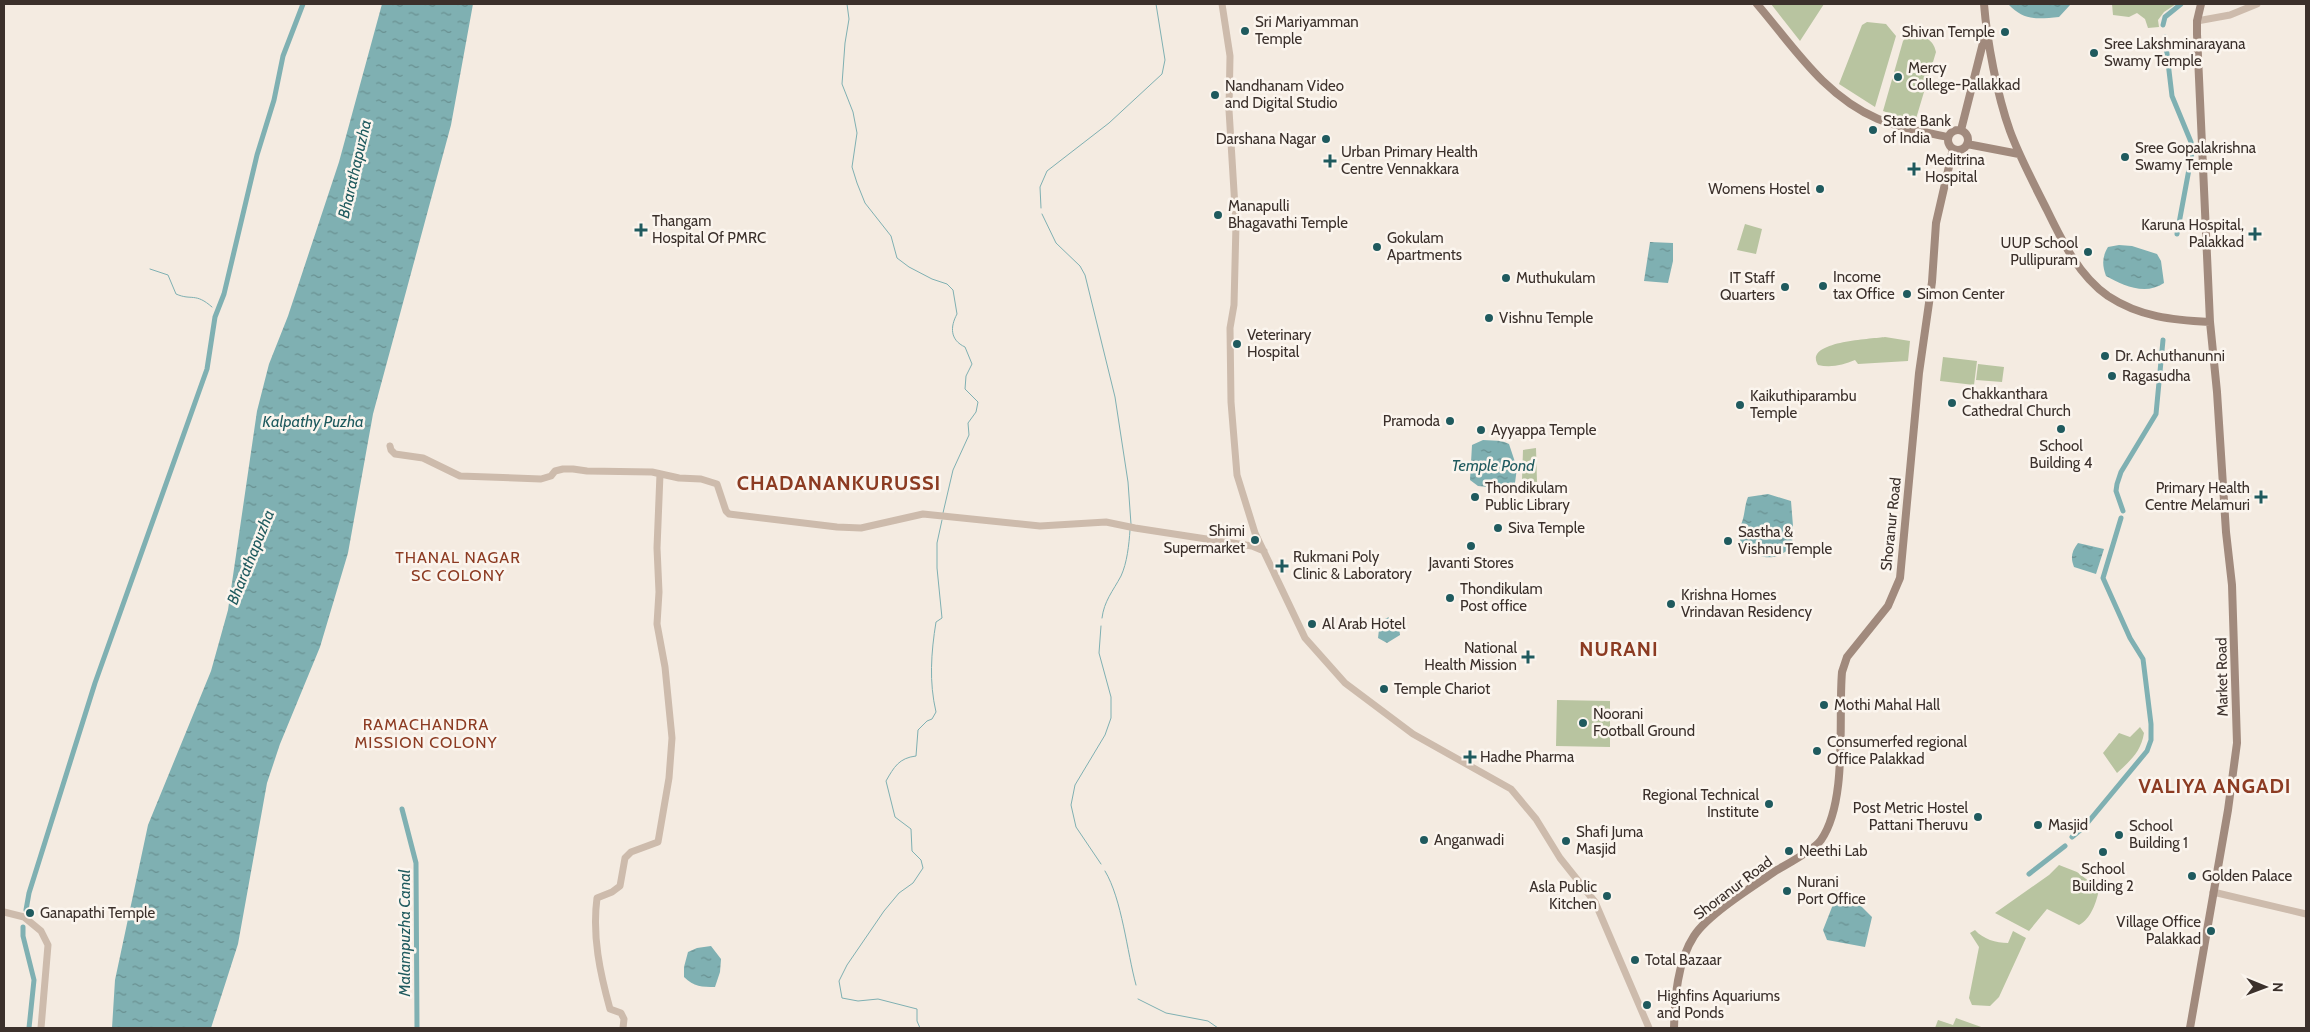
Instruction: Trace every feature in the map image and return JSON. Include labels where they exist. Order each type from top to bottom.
[{"type":"main road","points":[[1757,4],[1816,75],[1847,101],[1877,118],[1891,123],[1948,136]]},
{"type":"main road","points":[[1984,4],[1986,29],[2009,129],[2019,154],[2060,237],[2092,283],[2108,296],[2140,313],[2163,319],[2210,322],[2197,21],[2201,4]]},
{"type":"main road","points":[[1961,130],[1986,29]]},
{"type":"main road","points":[[1955,130],[1961,130],[1968,137],[1967,144],[1963,148],[1953,149],[1948,142],[1948,136],[1955,130]]},
{"type":"main road","points":[[1967,144],[2019,154]]},
{"type":"main road","name":"Shoranur Road","points":[[1674,1028],[1678,986],[1687,951],[1694,936],[1716,914],[1820,841],[1830,822],[1838,788],[1842,672],[1847,657],[1888,606],[1900,578],[1919,373],[1932,282],[1936,223],[1953,149]]},
{"type":"main road","name":"Market Road","points":[[2190,1028],[2228,810],[2237,740],[2232,585],[2226,532],[2217,392],[2210,322]]},
{"type":"street","points":[[1222,4],[1230,56],[1229,110],[1236,224],[1236,275],[1230,328],[1234,448],[1240,490],[1255,532],[1305,638],[1345,683],[1413,734],[1455,760],[1511,789],[1536,819],[1560,858],[1595,902],[1649,1028]]},
{"type":"street","points":[[2197,21],[2230,15],[2257,4]]},
{"type":"street","points":[[390,446],[395,454],[423,458],[460,476],[541,479],[563,469],[701,478],[717,484],[726,511],[729,514],[826,527],[861,528],[922,514],[1018,525],[1072,526],[1090,522],[1106,522],[1222,541],[1264,551]]},
{"type":"street","points":[[623,1028],[624,1019],[621,1013],[610,1009],[600,971],[595,911],[597,898],[612,892],[620,886],[625,858],[631,852],[658,842],[669,778],[672,738],[657,624],[660,474]]},
{"type":"street","points":[[2213,892],[2306,914]]},
{"type":"street","points":[[4,912],[24,917],[41,931],[48,945],[41,1028]]},
{"type":"green space","points":[[1771,4],[1824,4],[1800,41]]},
{"type":"green space","points":[[2112,4],[2176,4],[2164,12],[2158,20],[2159,27],[2148,28],[2145,19],[2137,13],[2129,17],[2113,15]]},
{"type":"green space","points":[[1867,22],[1886,24],[1896,36],[1875,107],[1839,84],[1862,25]]},
{"type":"green space","points":[[1907,36],[1926,38],[1932,43],[1936,52],[1915,122],[1883,111],[1903,41]]},
{"type":"green space","points":[[1745,224],[1762,229],[1756,254],[1737,250]]},
{"type":"green space","points":[[1885,337],[1910,341],[1908,361],[1858,364],[1855,360],[1837,366],[1818,365],[1816,357],[1820,351],[1829,346],[1854,340]]},
{"type":"green space","points":[[1943,357],[1977,361],[1974,385],[1940,381]]},
{"type":"green space","points":[[1978,364],[2004,367],[2002,382],[1976,380]]},
{"type":"green space","points":[[1536,448],[1537,482],[1522,480],[1523,450]]},
{"type":"green space","name":"Noorani Football Ground","points":[[1557,700],[1610,701],[1610,747],[1556,746]]},
{"type":"green space","points":[[2140,727],[2144,733],[2138,751],[2117,773],[2103,753],[2119,733],[2130,737]]},
{"type":"green space","points":[[2059,865],[2077,872],[2099,889],[2093,909],[2087,919],[2079,925],[2047,909],[2029,931],[1995,913],[2049,875]]},
{"type":"green space","points":[[1975,930],[1990,940],[1999,942],[2008,943],[2013,931],[2026,938],[1999,997],[1990,1006],[1972,1005],[1969,998],[1979,947],[1970,933]]},
{"type":"green space","points":[[1956,1018],[1984,1028],[1935,1028],[1938,1020],[1953,1025]]},
{"type":"water","name":"Kalpathy Puzha","points":[[382,4],[473,4],[451,125],[373,414],[348,553],[320,647],[280,744],[267,783],[238,944],[211,1028],[112,1028],[115,980],[148,825],[211,671],[228,610],[257,411],[269,364],[288,316],[339,162]]},
{"type":"water","points":[[2008,4],[2071,4],[2059,17],[2031,18],[2014,10]]},
{"type":"water","points":[[1650,242],[1673,243],[1673,261],[1668,283],[1644,281]]},
{"type":"water","points":[[2119,245],[2132,246],[2157,254],[2161,261],[2164,283],[2157,287],[2142,289],[2126,286],[2106,276],[2103,261],[2106,251],[2108,247]]},
{"type":"water","name":"Temple Pond","points":[[1483,440],[1502,441],[1509,444],[1517,468],[1514,490],[1478,486],[1470,480],[1472,445]]},
{"type":"water","points":[[1768,494],[1791,501],[1793,526],[1792,547],[1773,557],[1762,556],[1741,548],[1739,528],[1748,497]]},
{"type":"water","points":[[2078,543],[2104,549],[2096,574],[2074,567],[2072,554]]},
{"type":"water","points":[[1389,617],[1398,620],[1400,635],[1387,643],[1378,638],[1380,621]]},
{"type":"water","points":[[1841,897],[1858,903],[1872,917],[1865,947],[1827,940],[1823,930],[1834,902]]},
{"type":"water","points":[[711,946],[721,959],[720,972],[715,987],[695,985],[684,977],[684,967],[688,952],[697,948]]},
{"type":"waterway","points":[[26,910],[29,893],[95,683],[207,369],[215,317],[224,294],[257,155],[274,100],[283,56],[303,4]]},
{"type":"waterway","points":[[847,4],[849,19],[842,84],[853,112],[857,133],[852,167],[857,183],[865,203],[891,236],[897,258],[909,267],[932,279],[947,284],[953,290],[957,314],[952,328],[954,337],[956,341],[965,347],[972,364],[966,376],[965,389],[978,402],[976,412],[968,423],[969,435],[953,470],[943,513]]},
{"type":"waterway","points":[[1041,208],[1040,187],[1047,171],[1109,123],[1162,74],[1165,60],[1156,4]]},
{"type":"waterway","points":[[2163,25],[2165,17],[2181,4]]},
{"type":"waterway","points":[[2165,37],[2172,96],[2191,142],[2192,153],[2177,234]]},
{"type":"waterway","points":[[1042,214],[1056,243],[1080,266],[1085,275],[1115,397],[1128,482],[1131,524]]},
{"type":"waterway","points":[[150,269],[168,275],[176,294],[197,298],[212,307]]},
{"type":"waterway","points":[[2123,511],[2116,491],[2117,484],[2121,472],[2156,414],[2163,340]]},
{"type":"waterway","name":"Malampuzha Canal","points":[[2072,837],[2084,827],[2147,751],[2151,740],[2151,724],[2143,659],[2130,638],[2103,578],[2121,518]]},
{"type":"waterway","points":[[920,1028],[917,1021],[917,1009],[878,999],[858,1001],[842,998],[839,981],[847,965],[884,911],[899,893],[913,883],[923,868],[921,860],[912,851],[911,829],[895,817],[886,781],[901,761],[916,756],[918,730],[927,721],[932,719],[936,712],[932,690],[932,667],[936,622],[942,618],[937,568],[937,543],[942,520]]},
{"type":"waterway","points":[[1102,618],[1107,601],[1123,571],[1130,530]]},
{"type":"waterway","points":[[1101,626],[1099,653],[1111,697],[1111,718],[1105,735],[1075,785],[1071,805],[1076,827],[1101,864]]},
{"type":"waterway","name":"Malampuzha Canal","points":[[402,809],[416,863],[417,1028]]},
{"type":"waterway","name":"Malampuzha Canal","points":[[2029,874],[2065,846]]},
{"type":"waterway","points":[[1105,871],[1116,896],[1136,985]]},
{"type":"waterway","points":[[23,927],[23,936],[34,980],[29,1028]]},
{"type":"waterway","points":[[1138,999],[1166,1013],[1208,1021],[1218,1028]]},
{"type":"place","name":"Sri Mariyamman Temple","points":[[1245,31]]},
{"type":"place","name":"Shivan Temple","points":[[2005,32]]},
{"type":"place","name":"Sree Lakshminarayana Swamy Temple","points":[[2094,53]]},
{"type":"place","name":"Mercy College-Pallakkad","points":[[1898,77]]},
{"type":"place","name":"Nandhanam Video and Digital Studio","points":[[1215,95]]},
{"type":"place","name":"State Bank of India","points":[[1873,130]]},
{"type":"place","name":"Darshana Nagar","points":[[1326,139]]},
{"type":"place","name":"Sree Gopalakrishna Swamy Temple","points":[[2125,157]]},
{"type":"place","name":"Urban Primary Health Centre Vennakkara","points":[[1330,161]]},
{"type":"place","name":"Meditrina Hospital","points":[[1914,169]]},
{"type":"place","name":"Womens Hostel","points":[[1820,189]]},
{"type":"place","name":"Manapulli Bhagavathi Temple","points":[[1218,215]]},
{"type":"place","name":"Thangam Hospital Of PMRC","points":[[641,230]]},
{"type":"place","name":"Karuna Hospital, Palakkad","points":[[2255,234]]},
{"type":"place","name":"Gokulam Apartments","points":[[1377,247]]},
{"type":"place","name":"UUP School Pullipuram","points":[[2088,252]]},
{"type":"place","name":"Muthukulam","points":[[1506,278]]},
{"type":"place","name":"Income tax Office","points":[[1823,286]]},
{"type":"place","name":"IT Staff Quarters","points":[[1785,287]]},
{"type":"place","name":"Simon Center","points":[[1907,294]]},
{"type":"place","name":"Vishnu Temple","points":[[1489,318]]},
{"type":"place","name":"Veterinary Hospital","points":[[1237,344]]},
{"type":"place","name":"Dr. Achuthanunni","points":[[2105,356]]},
{"type":"place","name":"Ragasudha","points":[[2112,376]]},
{"type":"place","name":"Chakkanthara Cathedral Church","points":[[1952,403]]},
{"type":"place","name":"Kaikuthiparambu Temple","points":[[1740,405]]},
{"type":"place","name":"Pramoda","points":[[1450,421]]},
{"type":"place","name":"School Building 4","points":[[2061,429]]},
{"type":"place","name":"Ayyappa Temple","points":[[1481,430]]},
{"type":"place","name":"Thondikulam Public Library","points":[[1475,497]]},
{"type":"place","name":"Primary Health Centre Melamuri","points":[[2261,497]]},
{"type":"place","name":"Siva Temple","points":[[1498,528]]},
{"type":"place","name":"Shimi Supermarket","points":[[1255,540]]},
{"type":"place","name":"Sastha & Vishnu Temple","points":[[1728,541]]},
{"type":"place","name":"Javanti Stores","points":[[1471,546]]},
{"type":"place","name":"Rukmani Poly Clinic & Laboratory","points":[[1282,566]]},
{"type":"place","name":"Thondikulam Post office","points":[[1450,598]]},
{"type":"place","name":"Krishna Homes Vrindavan Residency","points":[[1671,604]]},
{"type":"place","name":"Al Arab Hotel","points":[[1312,624]]},
{"type":"place","name":"National Health Mission","points":[[1528,657]]},
{"type":"place","name":"Temple Chariot","points":[[1384,689]]},
{"type":"place","name":"Mothi Mahal Hall","points":[[1824,705]]},
{"type":"place","name":"Noorani Football Ground","points":[[1583,723]]},
{"type":"place","name":"Consumerfed regional Office Palakkad","points":[[1817,751]]},
{"type":"place","name":"Hadhe Pharma","points":[[1470,757]]},
{"type":"place","name":"Regional Technical Institute","points":[[1769,804]]},
{"type":"place","name":"Post Metric Hostel Pattani Theruvu","points":[[1978,817]]},
{"type":"place","name":"Masjid","points":[[2038,825]]},
{"type":"place","name":"School Building 1","points":[[2119,835]]},
{"type":"place","name":"Anganwadi","points":[[1424,840]]},
{"type":"place","name":"Shafi Juma Masjid","points":[[1566,841]]},
{"type":"place","name":"Neethi Lab","points":[[1789,851]]},
{"type":"place","name":"School Building 2","points":[[2103,852]]},
{"type":"place","name":"Golden Palace","points":[[2192,876]]},
{"type":"place","name":"Nurani Port Office","points":[[1787,891]]},
{"type":"place","name":"Asla Public Kitchen","points":[[1607,896]]},
{"type":"place","name":"Ganapathi Temple","points":[[30,913]]},
{"type":"place","name":"Village Office Palakkad","points":[[2211,931]]},
{"type":"place","name":"Total Bazaar","points":[[1635,960]]},
{"type":"place","name":"Highfins Aquariums and Ponds","points":[[1647,1005]]},
{"type":"district","name":"CHADANANKURUSSI","points":[[839,483]]},
{"type":"district","name":"THANAL NAGAR SC COLONY","points":[[458,566]]},
{"type":"district","name":"NURANI","points":[[1619,649]]},
{"type":"district","name":"RAMACHANDRA MISSION COLONY","points":[[426,733]]},
{"type":"district","name":"VALIYA ANGADI","points":[[2215,786]]},
{"type":"water label","name":"Bharathapuzha","points":[[354,169]]},
{"type":"water label","name":"Bharathapuzha","points":[[250,557]]}]
